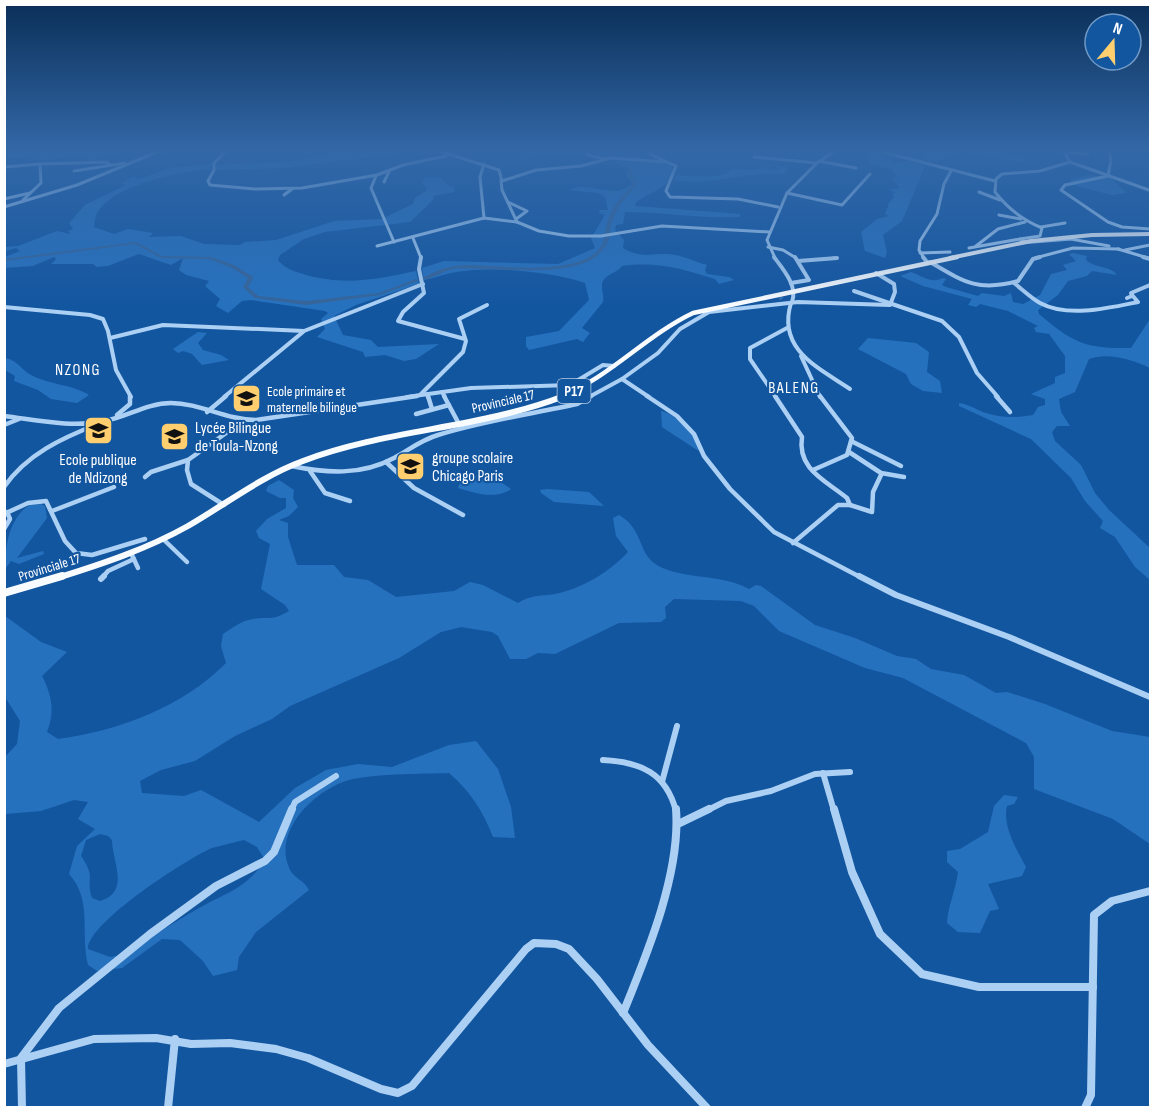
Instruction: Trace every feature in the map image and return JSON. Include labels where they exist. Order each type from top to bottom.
[{"type":"main road","name":"Provinciale 17","points":[[4,593],[133,556],[291,466],[343,449],[547,403],[578,389],[678,320],[780,297],[791,291],[928,262],[1011,248],[1022,241],[1150,234]]},
{"type":"street","points":[[4,207],[19,202]]},
{"type":"street","points":[[377,202],[394,242]]},
{"type":"street","points":[[482,202],[484,218]]},
{"type":"street","points":[[507,202],[516,220],[539,231],[569,236],[609,235],[662,226],[770,232]]},
{"type":"street","points":[[377,246],[484,218],[500,222],[516,220],[527,211],[509,202]]},
{"type":"street","points":[[752,202],[778,207]]},
{"type":"street","points":[[781,202],[770,232],[768,248],[791,283],[794,297],[785,314],[787,328],[821,399],[851,435],[849,452]]},
{"type":"street","points":[[828,202],[842,205],[845,202]]},
{"type":"street","points":[[941,202],[936,216],[921,237],[920,253],[928,262],[968,284],[991,286],[1014,283],[1041,303],[1051,307],[1091,309],[1138,302],[1132,295]]},
{"type":"street","points":[[1003,202],[1025,222],[1041,227],[1065,223]]},
{"type":"street","points":[[1075,202],[1119,226],[1139,225],[1150,229]]},
{"type":"street","points":[[999,215],[1022,219]]},
{"type":"street","points":[[976,246],[998,229],[1025,222]]},
{"type":"street","points":[[969,248],[1022,241],[1040,236],[1041,227]]},
{"type":"street","points":[[413,238],[421,256],[419,269],[423,284],[423,297],[402,313],[398,321],[465,339]]},
{"type":"street","points":[[1048,240],[1075,239],[1121,250],[1150,260]]},
{"type":"street","points":[[1014,283],[1031,261],[1037,258],[1073,248],[1121,250],[1150,244]]},
{"type":"street","points":[[768,248],[789,251],[798,261],[808,280],[791,283]]},
{"type":"street","points":[[920,253],[950,252]]},
{"type":"street","points":[[798,261],[837,258]]},
{"type":"street","points":[[876,273],[894,284],[895,292],[890,305]]},
{"type":"street","points":[[207,412],[304,331],[423,284]]},
{"type":"street","points":[[1127,298],[1132,295],[1131,293],[1150,285]]},
{"type":"street","points":[[854,291],[942,321],[963,341],[974,369],[1010,412]]},
{"type":"street","points":[[780,297],[791,303]]},
{"type":"street","points":[[291,466],[337,474],[361,470],[386,462],[426,439],[568,407],[585,401],[622,379],[658,353],[678,331],[701,315],[739,305],[791,303],[890,305]]},
{"type":"street","points":[[420,396],[463,352],[465,339],[459,319],[488,304]]},
{"type":"street","points":[[736,316],[739,305]]},
{"type":"street","points":[[4,306],[96,315],[106,322],[115,369],[128,385],[131,398],[128,407],[111,419],[60,424],[4,416]]},
{"type":"street","points":[[110,338],[163,325],[304,331]]},
{"type":"street","points":[[787,328],[754,345],[749,353],[802,437],[799,449],[813,470],[847,498],[850,505]]},
{"type":"street","points":[[801,356],[850,389]]},
{"type":"street","points":[[4,479],[56,441],[111,419],[170,403],[243,421],[482,387],[570,385],[603,365],[614,366]]},
{"type":"street","points":[[622,379],[677,416],[694,434],[704,456],[730,489],[774,532],[896,594],[1009,637],[1150,697]]},
{"type":"street","points":[[442,393],[459,424]]},
{"type":"street","points":[[427,394],[432,409]]},
{"type":"street","points":[[416,414],[449,405]]},
{"type":"street","points":[[4,425],[20,418]]},
{"type":"street","points":[[145,477],[151,472],[188,459],[243,421]]},
{"type":"street","points":[[851,441],[901,466]]},
{"type":"street","points":[[813,470],[849,452]]},
{"type":"street","points":[[849,452],[881,475],[904,477]]},
{"type":"street","points":[[188,459],[185,475],[190,485],[224,505]]},
{"type":"street","points":[[386,462],[414,488],[463,515]]},
{"type":"street","points":[[310,471],[325,492],[350,501]]},
{"type":"street","points":[[793,543],[838,505],[850,505],[869,513],[874,510],[873,492],[881,475]]},
{"type":"street","points":[[4,487],[11,476]]},
{"type":"street","points":[[52,511],[114,487]]},
{"type":"street","points":[[4,529],[10,519],[6,513],[28,503],[41,501],[49,504],[52,518],[65,542],[76,553],[92,555],[146,539]]},
{"type":"street","points":[[163,539],[187,562]]},
{"type":"street","points":[[101,579],[108,571],[133,556],[138,568]]},
{"type":"street","points":[[662,782],[677,726]]},
{"type":"street","points":[[603,760],[633,764],[662,782],[671,792],[678,824],[674,853],[662,898],[637,982],[623,1013]]},
{"type":"street","points":[[678,824],[726,801],[771,791],[823,773],[850,772]]},
{"type":"street","points":[[823,773],[852,872],[880,934],[922,974],[979,987],[1093,987]]},
{"type":"street","points":[[22,1107],[21,1058],[59,1008],[141,941],[216,886],[265,861],[274,852],[295,802],[336,776]]},
{"type":"street","points":[[1085,1107],[1091,1095],[1094,915],[1102,905],[1116,898],[1150,891]]},
{"type":"street","points":[[4,1064],[100,1038],[175,1040],[191,1044],[230,1043],[276,1049],[308,1058],[381,1089],[398,1093],[412,1086],[534,943],[556,944],[569,949],[648,1045],[707,1107]]},
{"type":"street","points":[[168,1107],[175,1040]]},
{"type":"shaded area","points":[[91,202],[107,202],[97,213],[94,227],[114,234],[128,229],[153,233],[149,237],[181,236],[204,244],[240,245],[245,242],[276,240],[334,221],[382,219],[414,202],[431,202],[410,222],[325,232],[304,239],[280,255],[278,260],[294,271],[335,280],[375,279],[416,271],[419,284],[356,305],[334,316],[343,335],[371,340],[378,347],[439,344],[416,359],[404,361],[385,355],[365,357],[363,352],[317,337],[325,329],[321,319],[328,313],[325,311],[251,300],[242,301],[228,313],[216,306],[220,299],[205,286],[209,281],[186,275],[179,270],[183,258],[171,265],[139,254],[108,266],[97,267],[93,264],[51,264],[56,259],[54,257],[33,266],[5,268],[5,257],[20,251],[16,248],[5,251],[5,247],[18,246],[57,231],[71,234],[68,231],[73,229],[69,223],[85,205]]},
{"type":"shaded area","points":[[606,202],[636,202],[635,206],[740,214],[740,217],[711,217],[625,212],[623,224],[616,225],[615,230],[624,240],[623,248],[631,252],[645,255],[672,254],[707,265],[705,270],[707,274],[729,277],[734,280],[719,284],[715,279],[670,267],[622,266],[604,279],[603,302],[582,328],[590,333],[583,342],[577,339],[529,350],[526,346],[526,337],[559,331],[589,300],[585,283],[555,275],[503,270],[470,270],[424,280],[422,268],[444,261],[558,264],[595,248],[591,238],[605,215],[599,213],[600,210],[608,210]]},
{"type":"shaded area","points":[[910,202],[902,221],[883,235],[887,252],[885,258],[865,251],[861,232],[877,219],[889,216],[885,214],[889,203]]},
{"type":"shaded area","points":[[1069,254],[1087,256],[1086,260],[1090,263],[1111,270],[1117,275],[1092,271],[1087,276],[1068,281],[1058,295],[1038,310],[1039,314],[1071,338],[1091,345],[1116,348],[1131,348],[1150,319],[1150,368],[1136,362],[1112,357],[1089,359],[1075,392],[1059,399],[1061,412],[1070,426],[1057,426],[1052,432],[1055,441],[1081,465],[1095,493],[1109,510],[1150,548],[1150,580],[1135,567],[1115,537],[1100,528],[1103,521],[1085,501],[1071,478],[1031,439],[959,406],[959,403],[968,405],[989,414],[1001,416],[1033,415],[1038,407],[1045,405],[1045,399],[1031,394],[1055,383],[1055,377],[1065,373],[1065,356],[1049,334],[1036,332],[1034,328],[1038,326],[1008,311],[980,304],[976,307],[968,305],[972,299],[923,286],[900,276],[911,272],[930,280],[943,278],[946,279],[942,285],[978,296],[982,293],[1004,296],[1011,293],[1013,302],[1023,304],[1040,295],[1051,274],[1067,270],[1063,265],[1076,261]]},
{"type":"shaded area","points":[[198,332],[207,333],[198,343],[203,350],[229,360],[202,365],[192,354],[183,351],[178,353],[173,349]]},
{"type":"shaded area","points":[[868,338],[916,343],[929,352],[927,372],[940,381],[942,393],[923,391],[911,384],[906,374],[858,349]]},
{"type":"shaded area","points":[[4,358],[13,361],[27,373],[38,378],[89,395],[77,403],[51,399],[38,390],[14,381],[15,376],[5,370]]},
{"type":"shaded area","points":[[661,411],[673,416],[684,426],[701,449],[697,450],[662,427]]},
{"type":"shaded area","points":[[473,475],[496,479],[511,489],[492,495],[458,488],[460,483],[472,480]]},
{"type":"shaded area","points":[[279,480],[294,490],[293,498],[298,507],[289,516],[279,520],[288,523],[288,537],[297,565],[334,565],[344,577],[368,580],[396,597],[454,591],[470,582],[483,585],[518,603],[531,597],[565,592],[604,573],[628,552],[616,536],[613,518],[619,515],[632,527],[649,558],[663,568],[738,584],[749,589],[756,585],[761,586],[815,625],[855,638],[897,656],[916,659],[931,669],[964,675],[996,693],[1007,692],[1045,704],[1112,731],[1150,737],[1150,844],[1113,819],[1034,789],[1034,757],[1026,743],[903,678],[865,668],[779,631],[754,606],[741,601],[674,599],[665,607],[666,618],[661,622],[619,623],[555,654],[538,653],[526,659],[510,659],[498,636],[492,632],[461,627],[441,632],[399,658],[290,706],[272,719],[235,736],[195,761],[161,770],[140,781],[142,793],[184,796],[201,790],[259,822],[295,788],[326,770],[358,764],[392,767],[449,745],[476,741],[498,769],[511,807],[515,838],[493,837],[475,802],[449,773],[380,775],[343,782],[307,805],[290,829],[286,842],[286,856],[290,870],[309,890],[256,932],[239,957],[237,970],[213,976],[203,961],[180,940],[162,939],[122,968],[97,971],[88,965],[81,895],[69,874],[77,846],[95,829],[78,819],[88,802],[74,800],[41,811],[5,814],[5,757],[17,744],[20,721],[5,697],[5,616],[41,642],[67,652],[42,676],[51,704],[51,717],[47,732],[58,739],[104,730],[170,704],[209,679],[226,663],[221,646],[223,634],[245,621],[274,618],[289,611],[285,605],[261,589],[270,544],[259,538],[256,531],[267,519],[286,508],[286,498],[280,498],[266,491],[268,486]],"holes":[[[100,834],[112,840],[118,875],[115,891],[100,901],[92,898],[90,874],[81,856],[86,840]],[[244,840],[257,847],[265,860],[243,884],[123,955],[110,957],[88,949],[92,938],[120,908],[162,877],[212,848]]]},
{"type":"shaded area","points":[[540,490],[589,492],[604,506],[554,502],[541,493]]},
{"type":"shaded area","points":[[29,505],[45,506],[47,518],[17,558],[43,551],[44,554],[19,564],[11,561],[5,569],[7,542],[13,525]]},
{"type":"shaded area","points":[[1004,795],[1018,797],[1014,804],[1007,806],[1006,814],[1011,838],[1026,867],[1022,876],[988,884],[999,909],[990,911],[980,933],[958,932],[947,923],[958,872],[947,862],[947,851],[960,849],[988,832],[994,806]]},
{"type":"waterway","points":[[423,279],[453,267],[539,269],[580,262],[596,254],[607,241],[608,225],[620,202]]},
{"type":"waterway","points":[[4,260],[136,243],[161,257],[209,258],[232,266],[251,278],[245,287],[257,297],[306,303],[380,294],[418,280]]},
{"type":"place","name":"Ecole primaire et maternelle bilingue","points":[[246,399]]},
{"type":"place","name":"Ecole publique de Ndizong","points":[[98,431]]},
{"type":"place","name":"Lycée Bilingue de Toula-Nzong","points":[[174,436]]},
{"type":"place","name":"groupe scolaire Chicago Paris","points":[[411,466]]},
{"type":"district","name":"NZONG","points":[[78,369]]},
{"type":"district","name":"BALENG","points":[[794,387]]}]
